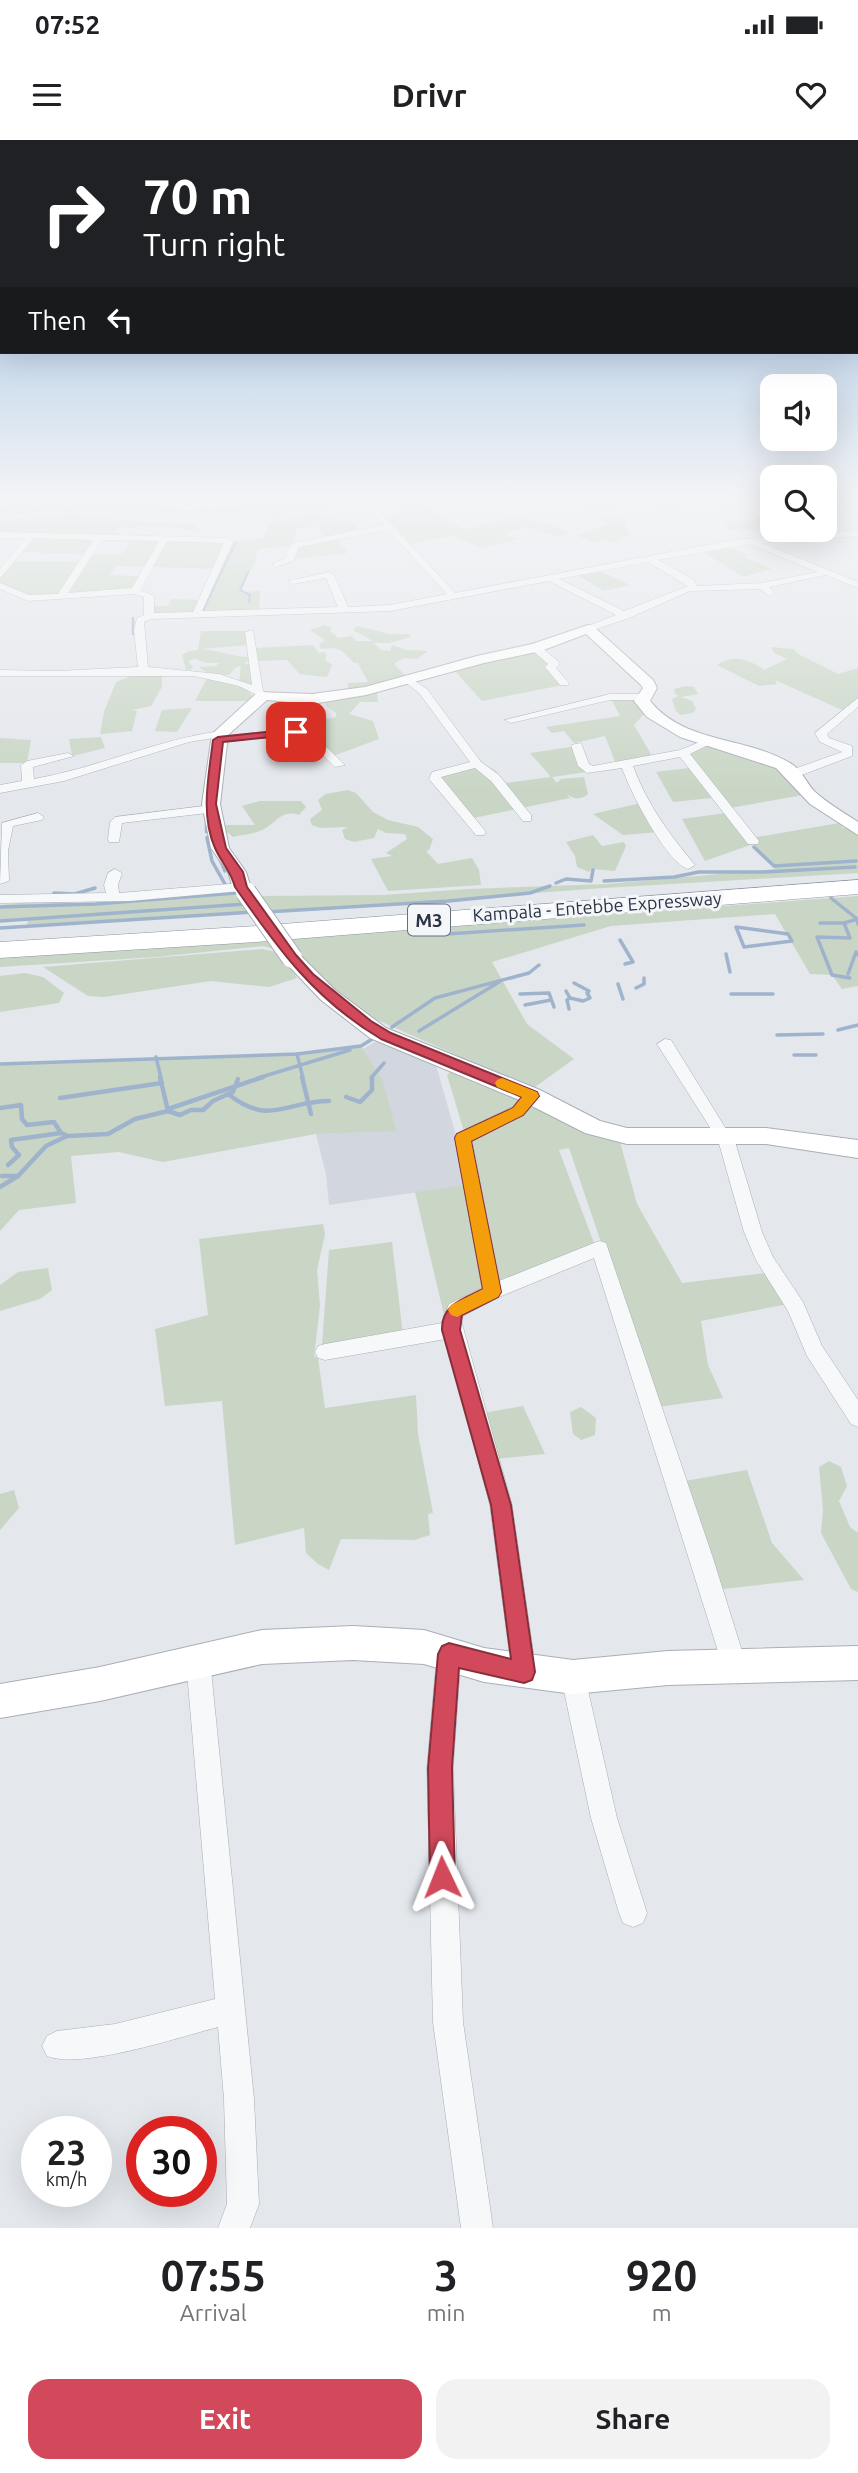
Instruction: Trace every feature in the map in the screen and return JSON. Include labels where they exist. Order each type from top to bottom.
[{"type":"highway","name":"M3","points":[[0,936],[858,879]]},
{"type":"highway","name":"Kampala - Entebbe Expressway","points":[[0,950],[256,934],[858,887]]},
{"type":"street","points":[[24,596],[68,596]]},
{"type":"street","points":[[149,596],[149,616]]},
{"type":"street","points":[[196,615],[204,596]]},
{"type":"street","points":[[339,596],[345,611]]},
{"type":"street","points":[[143,670],[143,649],[137,626],[140,620],[149,616],[345,611],[390,608],[457,596]]},
{"type":"street","points":[[587,596],[626,616]]},
{"type":"street","points":[[0,673],[66,674],[143,670],[212,677],[260,693],[318,699],[409,680],[482,659],[536,648],[674,596]]},
{"type":"street","points":[[588,629],[648,683],[650,688],[642,697]]},
{"type":"street","points":[[250,632],[260,693]]},
{"type":"street","points":[[536,648],[555,664],[550,667],[564,683]]},
{"type":"street","points":[[409,680],[423,691],[477,764],[495,778],[527,818]]},
{"type":"street","points":[[260,693],[219,737],[212,808],[220,848],[237,872],[243,889],[292,958],[328,995],[379,1032],[532,1096],[593,1127],[618,1135],[785,1137],[858,1149]]},
{"type":"street","points":[[511,720],[610,696],[642,697]]},
{"type":"street","points":[[642,697],[650,712],[706,743],[754,753],[795,773],[799,783],[810,796],[855,826]]},
{"type":"street","points":[[795,773],[848,754],[848,747],[824,740],[821,733],[858,701]]},
{"type":"street","points":[[0,789],[28,785],[138,757],[187,740],[219,737],[307,734],[338,765]]},
{"type":"street","points":[[577,746],[587,769],[683,753],[706,743]]},
{"type":"street","points":[[683,753],[753,841]]},
{"type":"street","points":[[28,785],[27,765],[68,756]]},
{"type":"street","points":[[626,763],[640,800],[675,852],[688,865]]},
{"type":"street","points":[[477,764],[436,775],[435,779],[480,832]]},
{"type":"street","points":[[114,839],[116,822],[119,820],[212,808]]},
{"type":"street","points":[[38,817],[8,823],[5,828],[1,852],[1,881],[4,887],[1,899],[113,897],[243,889]]},
{"type":"street","points":[[113,897],[111,885],[115,873]]},
{"type":"street","points":[[665,1044],[723,1135],[753,1232],[765,1260],[796,1307],[814,1350],[858,1418]]},
{"type":"street","points":[[492,1292],[463,1138],[518,1111],[532,1096]]},
{"type":"street","points":[[524,1672],[501,1505],[451,1330],[451,1321],[456,1310],[492,1292],[600,1248],[735,1667]]},
{"type":"street","points":[[325,1352],[451,1330]]},
{"type":"street","points":[[0,1702],[89,1687],[262,1647],[353,1643],[424,1647],[484,1665],[573,1676],[668,1668],[857,1670]]},
{"type":"street","points":[[449,1654],[440,1768],[448,2022],[477,2228]]},
{"type":"street","points":[[198,1660],[239,2099],[243,2204],[234,2228]]},
{"type":"street","points":[[573,1676],[604,1818],[633,1913]]},
{"type":"street","points":[[57,2046],[115,2039],[231,2008]]},
{"type":"shaded area","points":[[377,1041],[436,1065],[457,1139],[466,1185],[329,1205],[326,1174],[316,1134],[395,1130],[363,1049]]},
{"type":"green space","points":[[209,596],[260,596],[259,612],[202,612]]},
{"type":"green space","points":[[171,599],[201,600],[193,613],[151,615],[151,606],[168,606]]},
{"type":"green space","points":[[324,625],[332,627],[330,631],[338,638],[352,636],[356,641],[373,641],[353,630],[357,626],[390,634],[408,634],[411,637],[389,643],[374,643],[381,650],[390,651],[392,645],[407,650],[428,651],[417,659],[403,658],[394,664],[409,679],[355,692],[348,688],[348,683],[368,682],[358,663],[354,663],[343,652],[337,649],[321,649],[319,645],[325,640],[310,630]]},
{"type":"green space","points":[[201,631],[248,631],[249,645],[201,649],[250,659],[244,664],[254,664],[255,686],[239,681],[241,666],[236,667],[229,675],[217,675],[199,667],[216,666],[219,663],[195,659],[188,661],[193,667],[186,670],[182,655],[198,650]]},
{"type":"green space","points":[[313,645],[319,653],[324,652],[327,656],[325,660],[332,665],[327,677],[300,674],[287,660],[256,661],[254,648]]},
{"type":"green space","points":[[771,647],[794,649],[798,654],[838,674],[858,668],[858,698],[842,710],[775,680],[777,684],[759,686],[717,665],[741,659],[764,670],[787,659],[774,653]]},
{"type":"green space","points":[[537,650],[553,664],[545,666],[563,685],[482,701],[453,669]]},
{"type":"green space","points":[[133,675],[162,676],[162,687],[151,706],[132,710],[137,711],[132,731],[100,734],[104,712],[116,682]]},
{"type":"green space","points":[[207,678],[245,688],[252,695],[251,701],[195,701]]},
{"type":"green space","points":[[694,687],[698,694],[681,697],[692,701],[696,709],[693,713],[680,715],[672,699],[679,696],[674,689]]},
{"type":"green space","points":[[377,693],[378,702],[360,702],[349,714],[373,721],[379,739],[333,756],[302,735],[298,723],[336,717],[336,713],[326,706],[324,700]]},
{"type":"green space","points":[[610,697],[637,698],[646,712],[634,725],[652,756],[616,764],[605,736],[574,743],[564,731],[552,733],[546,727],[620,716]]},
{"type":"green space","points":[[192,708],[177,732],[155,731],[162,710]]},
{"type":"green space","points":[[101,737],[105,748],[72,756],[69,739]]},
{"type":"green space","points":[[0,738],[31,740],[27,763],[0,763]]},
{"type":"green space","points":[[707,745],[788,771],[803,795],[730,808],[721,797],[673,802],[656,772],[697,767],[686,754]]},
{"type":"green space","points":[[577,746],[587,772],[552,777],[557,783],[561,779],[584,777],[588,794],[580,798],[566,793],[570,798],[464,820],[431,778],[478,761],[496,771],[506,783],[551,777],[530,753]]},
{"type":"green space","points":[[348,790],[356,793],[373,812],[388,820],[418,827],[433,839],[426,851],[438,864],[472,858],[479,870],[481,885],[388,891],[371,859],[392,856],[386,853],[407,839],[405,834],[386,833],[378,829],[374,838],[354,842],[345,839],[342,830],[348,827],[320,828],[312,825],[310,819],[322,810],[318,800],[326,794]]},
{"type":"green space","points":[[260,801],[301,801],[306,807],[299,815],[288,814],[255,832],[233,837],[223,829],[226,825],[255,825],[242,806]]},
{"type":"green space","points":[[641,803],[660,832],[623,835],[593,814]]},
{"type":"green space","points":[[733,812],[753,834],[750,845],[705,861],[682,819]]},
{"type":"green space","points":[[839,823],[858,835],[858,873],[266,912],[257,896],[383,895],[607,884],[775,869],[754,847],[757,837]]},
{"type":"green space","points":[[593,835],[602,846],[624,842],[626,846],[615,871],[592,869],[589,872],[577,867],[575,856],[566,842]]},
{"type":"green space","points":[[236,893],[244,896],[253,912],[27,926],[28,920],[0,922],[0,905],[39,901],[96,904]]},
{"type":"green space","points":[[858,896],[858,986],[842,989],[832,975],[810,974],[775,914],[611,926],[492,962],[527,1024],[574,1059],[528,1092],[454,1054],[366,1015],[340,995],[284,937],[418,929],[429,932],[429,928]]},
{"type":"green space","points":[[270,936],[280,951],[263,946],[156,957],[0,967],[0,954]]},
{"type":"green space","points":[[262,949],[281,953],[297,978],[269,987],[211,981],[104,997],[88,996],[43,967]]},
{"type":"green space","points":[[25,973],[43,977],[64,993],[59,1003],[0,1012],[0,976]]},
{"type":"green space","points":[[361,1046],[383,1081],[396,1131],[316,1134],[163,1162],[119,1152],[71,1156],[76,1203],[19,1210],[0,1231],[0,1064],[297,1054]]},
{"type":"green space","points":[[453,1069],[523,1097],[521,1105],[465,1135],[447,1075]]},
{"type":"green space","points":[[535,1102],[619,1138],[637,1204],[682,1283],[766,1273],[788,1304],[701,1321],[708,1365],[723,1398],[657,1407],[569,1148],[559,1150],[594,1243],[495,1288],[468,1142],[531,1108]]},
{"type":"green space","points":[[466,1185],[488,1294],[444,1315],[415,1192]]},
{"type":"green space","points":[[323,1224],[325,1234],[317,1270],[320,1306],[314,1356],[318,1358],[325,1408],[416,1395],[418,1434],[433,1513],[428,1514],[430,1535],[414,1540],[341,1539],[329,1570],[306,1553],[304,1528],[235,1545],[222,1401],[165,1406],[155,1329],[208,1315],[199,1239]]},
{"type":"green space","points":[[392,1242],[403,1335],[322,1345],[329,1250]]},
{"type":"green space","points":[[48,1268],[52,1290],[40,1299],[0,1311],[0,1285],[18,1272]]},
{"type":"green space","points":[[523,1406],[545,1454],[494,1459],[484,1413]]},
{"type":"green space","points":[[581,1407],[596,1418],[595,1435],[581,1440],[573,1434],[570,1412]]},
{"type":"green space","points":[[829,1461],[841,1467],[847,1486],[839,1501],[850,1527],[858,1533],[858,1592],[851,1589],[821,1533],[823,1510],[819,1467]]},
{"type":"green space","points":[[747,1470],[772,1543],[804,1580],[713,1590],[679,1482]]},
{"type":"green space","points":[[14,1490],[19,1508],[0,1530],[0,1494]]},
{"type":"waterway","points":[[203,610],[210,596]]},
{"type":"waterway","points":[[249,602],[250,596]]},
{"type":"waterway","points":[[133,618],[133,634]]},
{"type":"waterway","points":[[206,818],[206,832]]},
{"type":"waterway","points":[[207,838],[212,861],[226,886]]},
{"type":"waterway","points":[[754,847],[774,866],[856,861]]},
{"type":"waterway","points":[[220,859],[225,871]]},
{"type":"waterway","points":[[604,881],[674,877],[699,872],[765,872],[855,867]]},
{"type":"waterway","points":[[556,883],[566,879],[591,881],[593,870]]},
{"type":"waterway","points":[[266,912],[448,901],[530,893],[550,886]]},
{"type":"waterway","points":[[54,893],[75,894],[95,888]]},
{"type":"waterway","points":[[0,907],[96,904],[236,893]]},
{"type":"waterway","points":[[831,898],[857,919]]},
{"type":"waterway","points":[[0,921],[246,904]]},
{"type":"waterway","points":[[0,928],[254,912]]},
{"type":"waterway","points":[[844,923],[857,919]]},
{"type":"waterway","points":[[857,919],[858,924]]},
{"type":"waterway","points":[[820,923],[844,923]]},
{"type":"waterway","points":[[844,923],[850,938],[817,937],[832,975],[850,978]]},
{"type":"waterway","points":[[415,929],[447,934],[584,925]]},
{"type":"waterway","points":[[736,927],[788,934],[792,941],[744,947],[736,927]]},
{"type":"waterway","points":[[620,940],[633,962],[625,964]]},
{"type":"waterway","points":[[848,974],[856,952],[858,955]]},
{"type":"waterway","points":[[726,954],[730,972]]},
{"type":"waterway","points":[[392,1027],[435,998],[529,973],[539,965]]},
{"type":"waterway","points":[[636,988],[644,984],[644,978]]},
{"type":"waterway","points":[[419,1031],[499,982]]},
{"type":"waterway","points":[[570,998],[583,1001],[590,998],[587,993],[589,991],[574,983]]},
{"type":"waterway","points":[[618,984],[623,999]]},
{"type":"waterway","points":[[566,991],[570,998]]},
{"type":"waterway","points":[[520,994],[549,993],[554,1007]]},
{"type":"waterway","points":[[731,994],[773,994]]},
{"type":"waterway","points":[[569,1009],[567,1000],[570,998]]},
{"type":"waterway","points":[[525,1005],[551,1000]]},
{"type":"waterway","points":[[838,1030],[858,1025]]},
{"type":"waterway","points":[[777,1035],[823,1034]]},
{"type":"waterway","points":[[297,1054],[361,1046],[377,1036]]},
{"type":"waterway","points":[[300,1065],[350,1050]]},
{"type":"waterway","points":[[156,1059],[297,1054]]},
{"type":"waterway","points":[[297,1054],[300,1065]]},
{"type":"waterway","points":[[794,1055],[816,1055]]},
{"type":"waterway","points":[[0,1064],[156,1059]]},
{"type":"waterway","points":[[156,1059],[161,1078]]},
{"type":"waterway","points":[[371,1078],[384,1063]]},
{"type":"waterway","points":[[258,1078],[300,1065]]},
{"type":"waterway","points":[[300,1065],[303,1078]]},
{"type":"waterway","points":[[160,1077],[161,1083]]},
{"type":"waterway","points":[[235,1086],[263,1077]]},
{"type":"waterway","points":[[302,1077],[308,1103]]},
{"type":"waterway","points":[[346,1097],[360,1102],[372,1090],[372,1077]]},
{"type":"waterway","points":[[235,1086],[238,1079]]},
{"type":"waterway","points":[[60,1098],[161,1083]]},
{"type":"waterway","points":[[161,1083],[168,1111]]},
{"type":"waterway","points":[[168,1109],[235,1086]]},
{"type":"waterway","points":[[228,1094],[233,1092],[235,1086]]},
{"type":"waterway","points":[[168,1111],[180,1115],[191,1110],[203,1110],[213,1101],[228,1094]]},
{"type":"waterway","points":[[228,1094],[243,1104],[267,1111],[308,1103]]},
{"type":"waterway","points":[[308,1103],[329,1101]]},
{"type":"waterway","points":[[308,1103],[311,1114]]},
{"type":"waterway","points":[[0,1108],[21,1105],[22,1119],[27,1125],[54,1122],[61,1133]]},
{"type":"waterway","points":[[61,1133],[68,1136],[108,1134],[135,1119],[168,1111]]},
{"type":"waterway","points":[[8,1165],[19,1155],[12,1147],[11,1140],[61,1133]]},
{"type":"waterway","points":[[18,1176],[46,1146],[67,1136]]},
{"type":"waterway","points":[[2,1176],[18,1176]]},
{"type":"waterway","points":[[0,1187],[18,1176]]},
{"type":"slow traffic","points":[[457,1310],[492,1292],[463,1138],[518,1111],[532,1096],[502,1083]]},
{"type":"route","points":[[296,732],[218,740],[211,804],[220,848],[237,872],[241,887],[292,958],[335,1001],[366,1024],[386,1036],[532,1096],[518,1111],[463,1138],[492,1292],[456,1310],[451,1321],[451,1330],[501,1505],[524,1672],[484,1665],[449,1654],[440,1768],[442,1877]]}]
